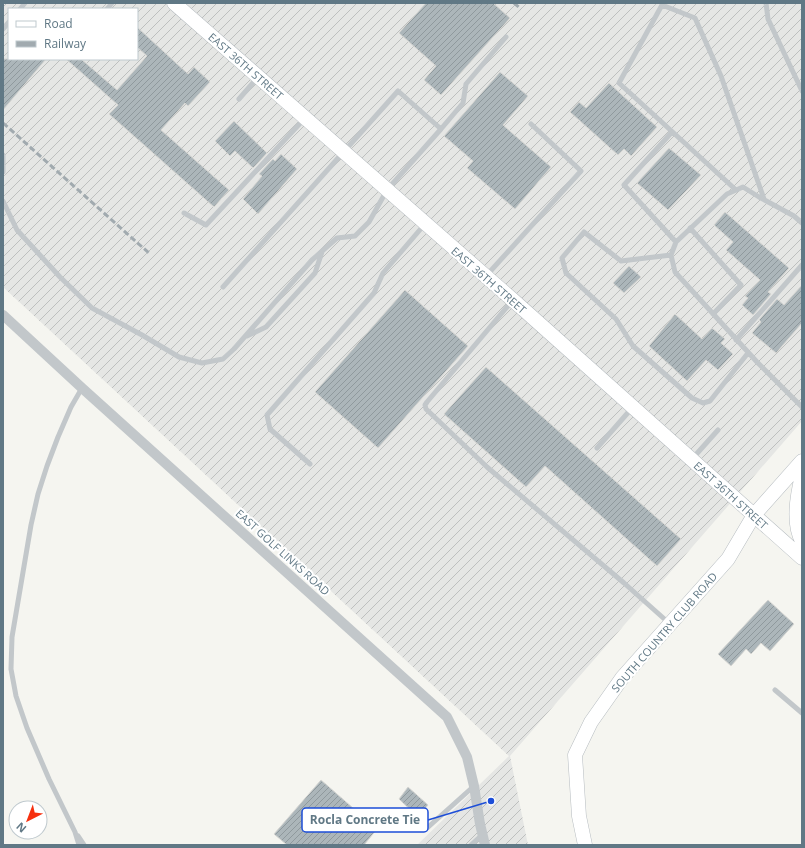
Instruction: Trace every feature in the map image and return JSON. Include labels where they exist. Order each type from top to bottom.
[{"type":"main road","name":"EAST 36TH STREET","points":[[174,3],[485,276],[802,558]]},
{"type":"main road","name":"SOUTH COUNTRY CLUB ROAD","points":[[586,845],[579,816],[575,755],[591,722],[622,678],[728,559],[754,515],[802,461]]},
{"type":"main road","points":[[802,476],[796,508],[798,534],[802,541]]},
{"type":"street","name":"EAST GOLF LINKS ROAD","points":[[3,315],[447,717],[467,757],[484,840]]},
{"type":"lane","points":[[766,3],[768,19],[802,91]]},
{"type":"lane","points":[[736,190],[619,83],[662,5],[695,18],[721,76],[764,199]]},
{"type":"lane","points":[[3,200],[17,230],[60,277],[92,308],[179,357],[202,363],[223,359],[244,338],[312,260],[337,238],[355,236],[369,222],[387,190],[463,103],[466,84],[506,37]]},
{"type":"lane","points":[[239,98],[258,77]]},
{"type":"lane","points":[[224,287],[398,91],[441,129]]},
{"type":"lane","points":[[184,212],[206,225],[305,118]]},
{"type":"lane","points":[[485,276],[581,171],[530,124]]},
{"type":"lane","points":[[672,132],[624,185],[676,242]]},
{"type":"lane","points":[[3,155],[3,172]]},
{"type":"lane","points":[[802,223],[794,216],[744,187],[727,194],[690,228],[676,242],[671,255],[675,272],[767,374],[802,407]]},
{"type":"lane","points":[[310,464],[270,429],[267,415],[374,293],[383,273],[425,224]]},
{"type":"lane","points":[[690,228],[741,285],[713,314]]},
{"type":"lane","points":[[671,255],[621,261],[584,232],[562,258],[566,272],[616,319],[633,346],[692,398],[703,403],[710,401],[748,353]]},
{"type":"lane","points":[[244,338],[266,327],[315,274],[322,251]]},
{"type":"lane","points":[[736,340],[802,265]]},
{"type":"lane","points":[[512,300],[427,402],[425,405],[426,409],[487,467],[670,624]]},
{"type":"lane","points":[[82,388],[71,407],[58,437],[38,494],[31,525],[12,637],[11,669],[16,696],[27,728],[49,779],[75,832],[84,845]]},
{"type":"lane","points":[[597,448],[633,407]]},
{"type":"lane","points":[[691,459],[718,430]]},
{"type":"lane","points":[[775,690],[802,713]]},
{"type":"lane","points":[[426,829],[474,786]]},
{"type":"lane","points":[[75,832],[78,845]]},
{"type":"lane","points":[[471,845],[484,840]]},
{"type":"shaded area","points":[[3,3],[802,3],[802,421],[510,756],[528,845],[417,845],[509,756],[3,287]]},
{"type":"building","points":[[426,3],[493,3],[510,18],[441,95],[424,80],[436,66],[399,33]]},
{"type":"building","points":[[138,28],[188,74],[194,67],[210,82],[188,106],[185,103],[161,130],[229,190],[214,207],[109,114],[118,105],[67,60],[82,60],[117,90],[147,56],[138,48]]},
{"type":"building","points":[[3,59],[45,60],[3,110]]},
{"type":"building","points":[[500,72],[528,96],[503,125],[551,167],[515,209],[467,168],[473,161],[444,136]]},
{"type":"building","points":[[609,83],[657,127],[631,156],[624,149],[618,155],[570,112],[579,102],[586,108]]},
{"type":"building","points":[[234,121],[267,153],[253,168],[235,151],[230,156],[215,141]]},
{"type":"building","points":[[669,148],[701,175],[668,210],[637,183]]},
{"type":"building","points":[[281,154],[297,169],[258,214],[243,199],[262,176],[259,174],[273,159],[275,161]]},
{"type":"building","points":[[725,212],[789,268],[768,292],[771,294],[753,315],[742,305],[748,298],[745,296],[760,280],[726,250],[733,242],[714,225]]},
{"type":"building","points":[[629,266],[641,277],[624,293],[613,283]]},
{"type":"building","points":[[802,285],[802,323],[776,353],[752,333],[761,322],[759,320],[777,299],[784,305]]},
{"type":"building","points":[[405,290],[468,346],[378,448],[315,392]]},
{"type":"building","points":[[675,314],[702,339],[712,328],[725,339],[721,343],[733,354],[718,370],[706,360],[687,381],[649,346]]},
{"type":"building","points":[[486,367],[681,539],[657,566],[545,466],[526,487],[444,414]]},
{"type":"building","points":[[768,600],[794,624],[770,651],[761,643],[751,654],[746,649],[731,666],[718,654]]},
{"type":"building","points":[[321,780],[377,829],[364,845],[287,845],[274,834]]},
{"type":"building","points":[[408,787],[428,805],[418,817],[399,799]]},
{"type":"railway","points":[[514,3],[521,9]]},
{"type":"railway","points":[[3,123],[150,254]]},
{"type":"place","name":"Rocla Concrete Tie","points":[[491,801]]}]
